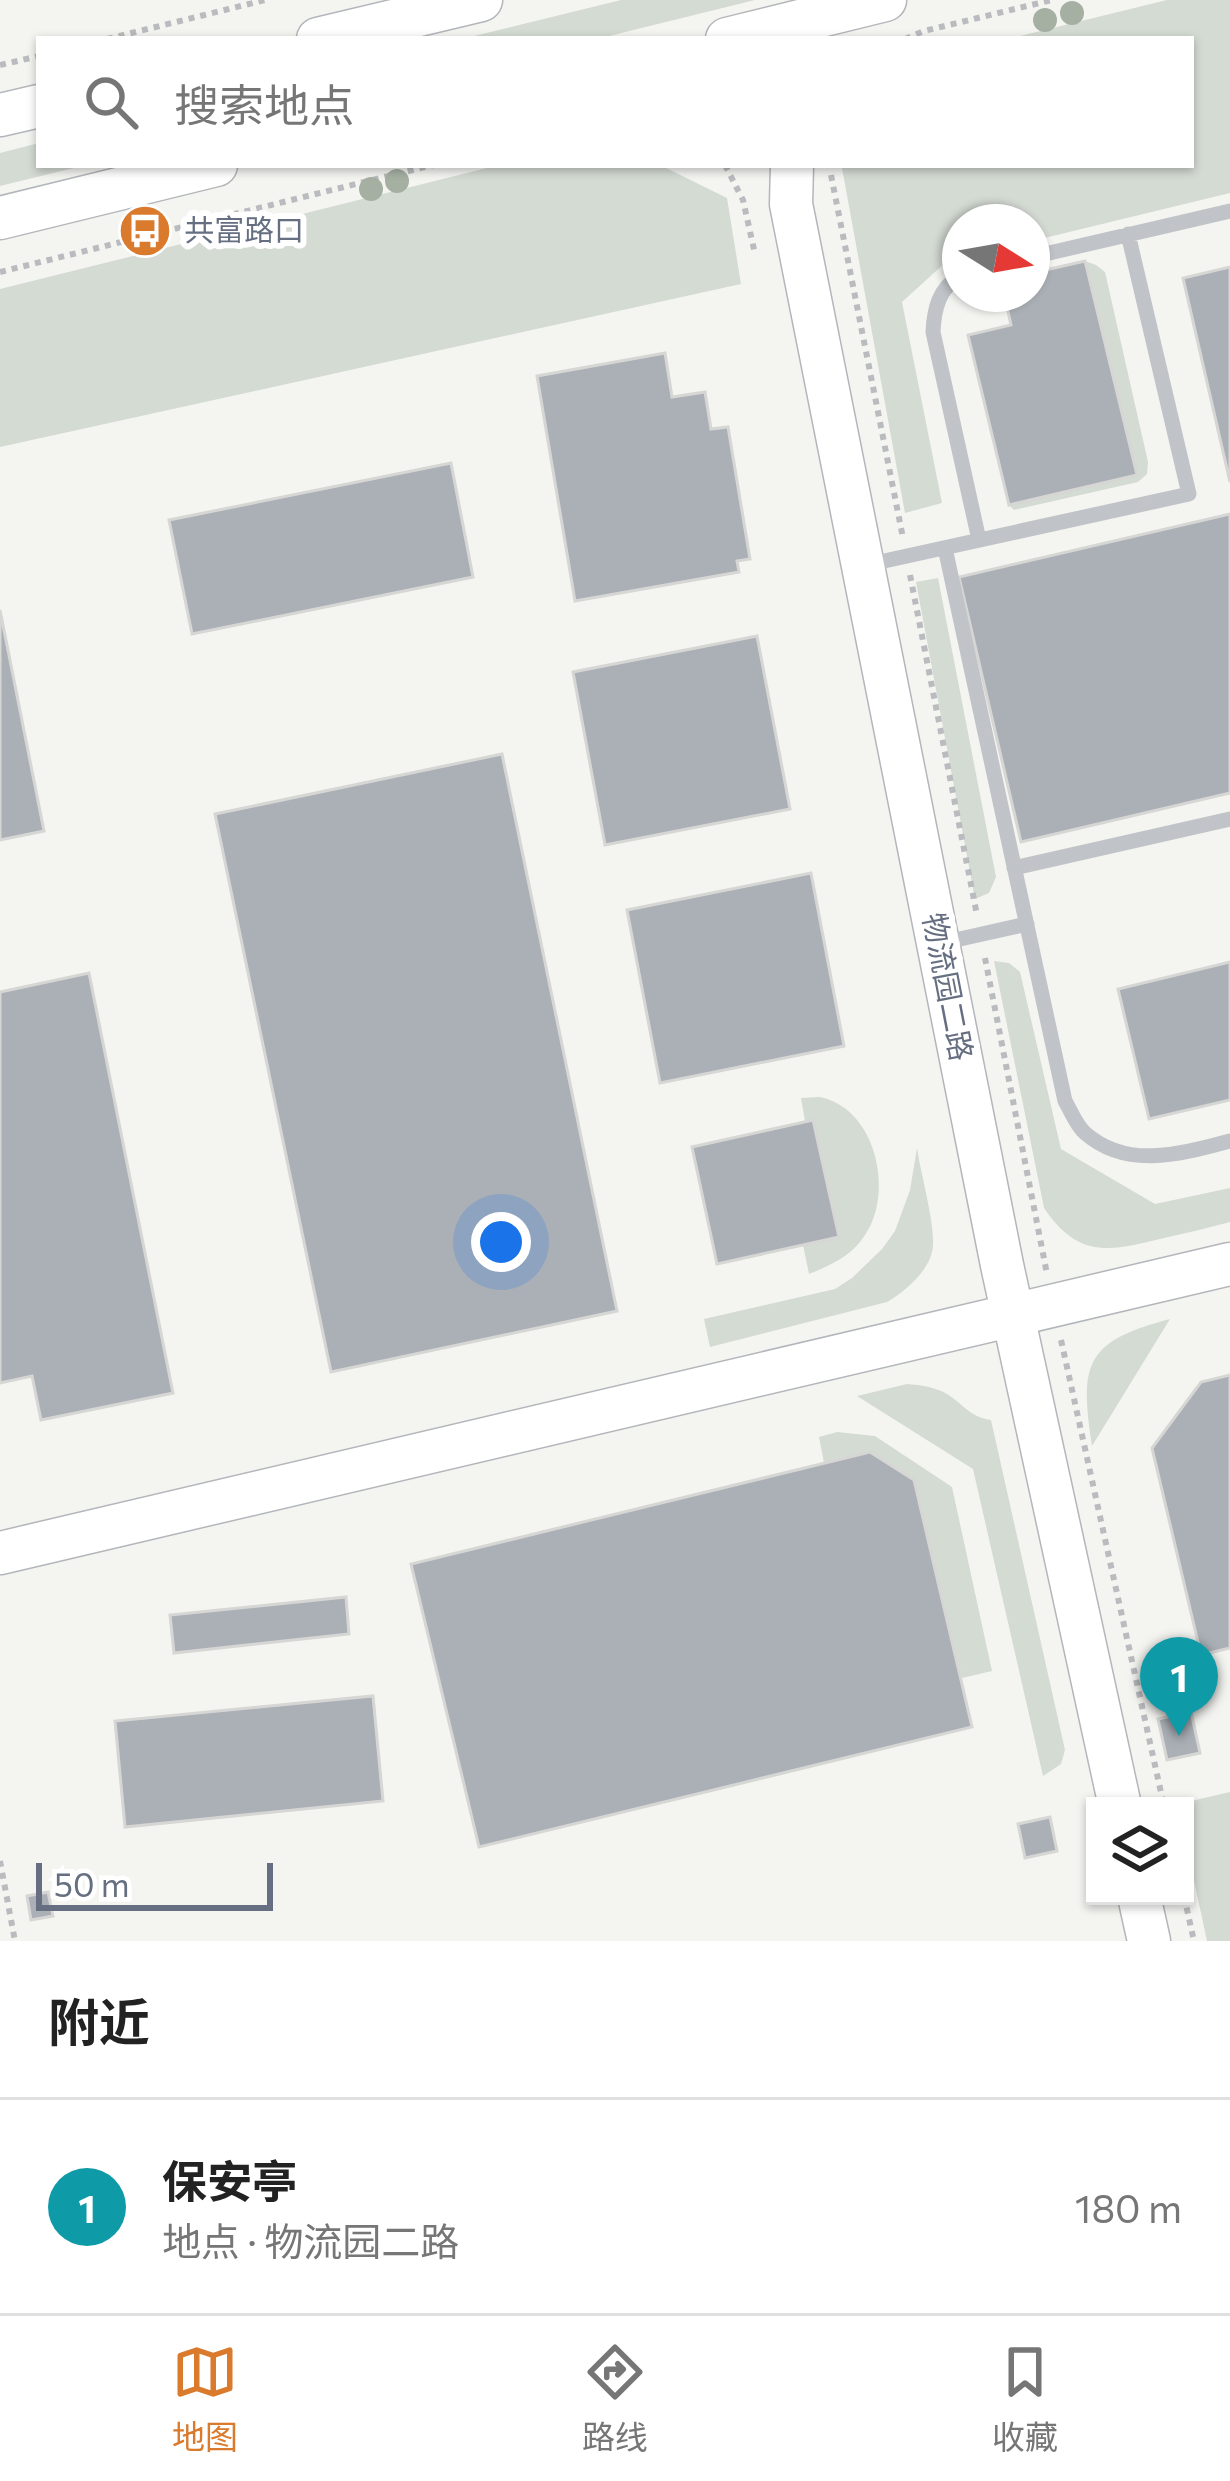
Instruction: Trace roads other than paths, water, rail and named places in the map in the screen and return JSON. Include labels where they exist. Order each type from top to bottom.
[{"type":"street","points":[[331,36],[481,0]]},
{"type":"street","points":[[739,36],[889,0]]},
{"type":"street","points":[[846,36],[889,0]]},
{"type":"street","points":[[0,116],[36,107]]},
{"type":"street","points":[[0,218],[204,168]]},
{"type":"street","name":"物流园二路","points":[[791,184],[938,944],[1033,1310],[1118,1797]]},
{"type":"street","points":[[0,1553],[1230,1264]]},
{"type":"street","points":[[1141,1905],[1149,1941]]},
{"type":"lane","points":[[1050,253],[1230,211]]},
{"type":"lane","points":[[863,566],[1189,494],[1129,235]]},
{"type":"lane","points":[[942,292],[933,332],[979,540]]},
{"type":"lane","points":[[945,548],[1065,1101],[1082,1130],[1108,1149],[1173,1156],[1230,1141]]},
{"type":"lane","points":[[1015,868],[1230,819]]},
{"type":"lane","points":[[938,944],[1027,924]]},
{"type":"place","name":"共富路口","points":[[145,231]]},
{"type":"place","name":"保安亭","points":[[1179,1736]]}]
